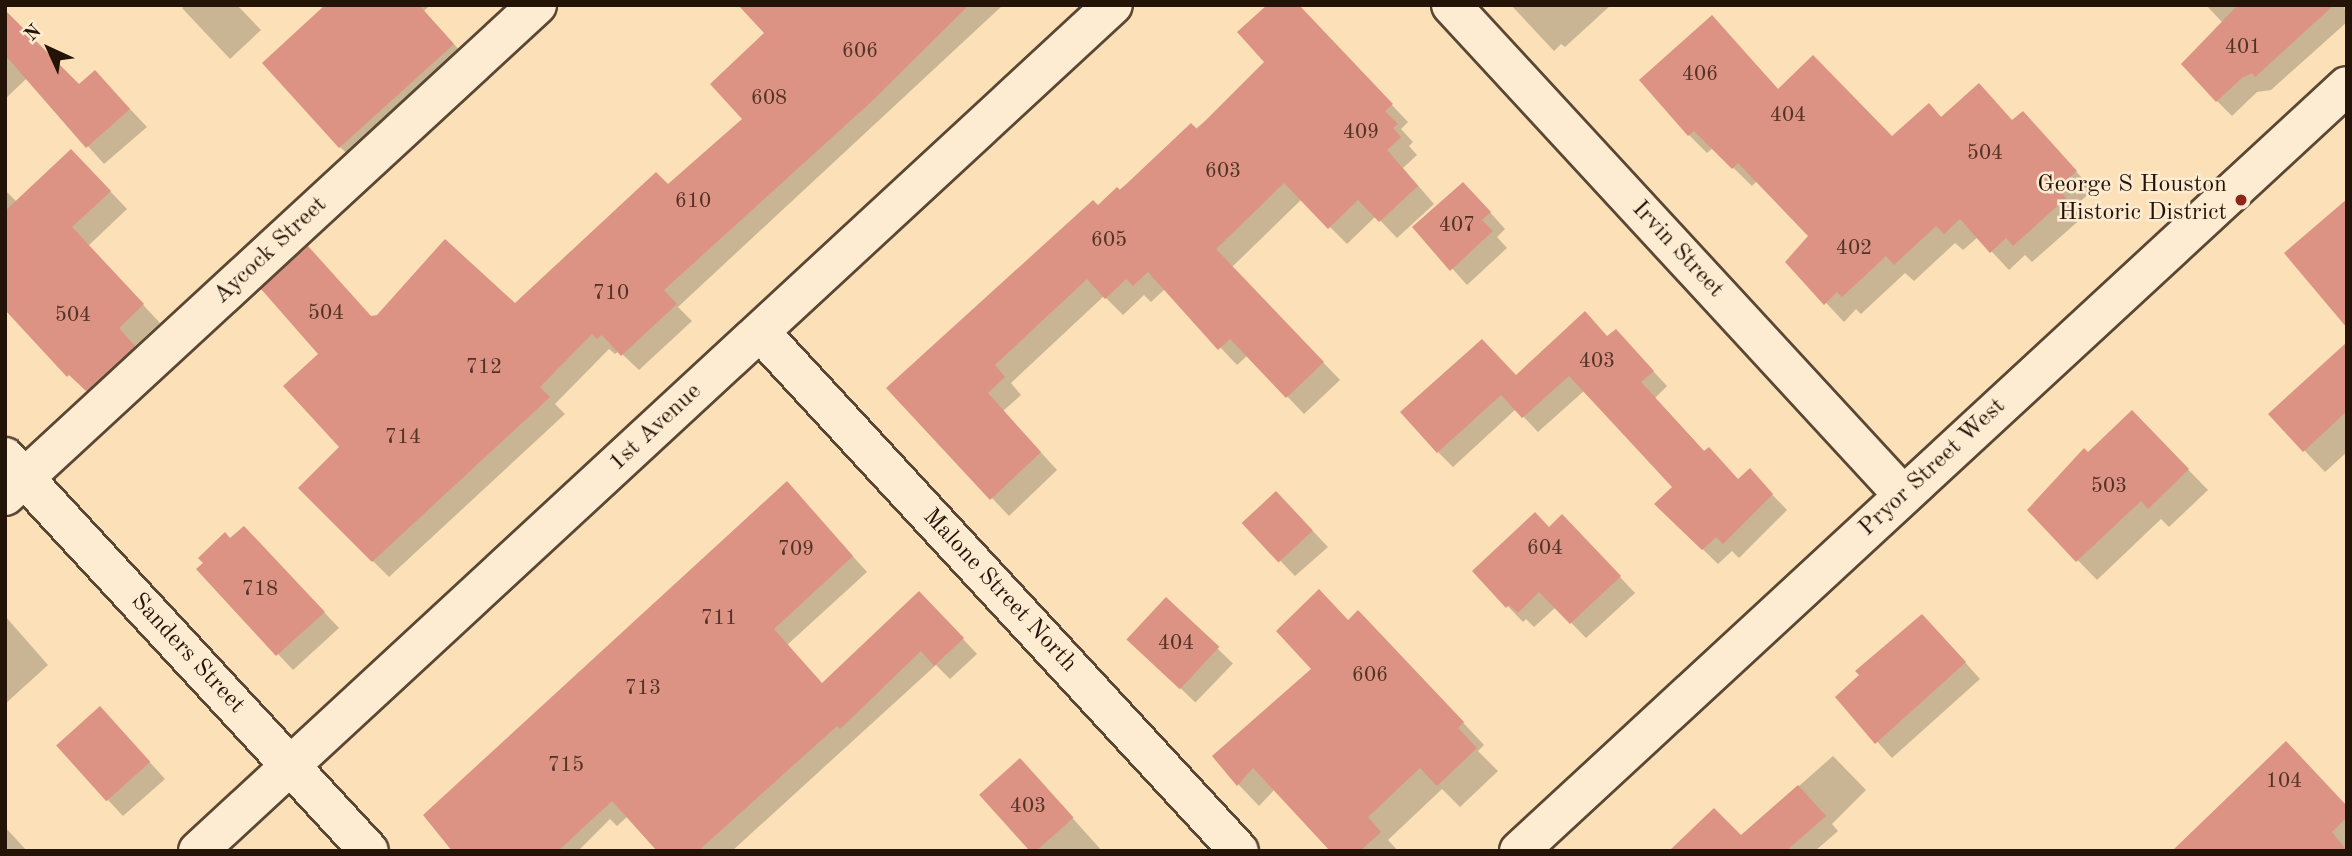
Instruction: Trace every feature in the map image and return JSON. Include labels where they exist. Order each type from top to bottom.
[{"type":"street","name":"Aycock Street","points":[[12,477],[537,5]]},
{"type":"street","name":"1st Avenue","points":[[198,851],[1113,5]]},
{"type":"street","name":"Irvin Street","points":[[1451,5],[1903,495]]},
{"type":"street","name":"Pryor Street West","points":[[1519,851],[2347,86]]},
{"type":"street","name":"Malone Street North","points":[[760,332],[1239,851]]},
{"type":"street","name":"Sanders Street","points":[[12,477],[290,765],[369,851]]},
{"type":"building","points":[[325,5],[419,5],[454,44],[339,148],[262,63]]},
{"type":"building","points":[[738,5],[969,5],[871,102],[664,290],[677,304],[621,356],[602,335],[597,339],[592,334],[540,387],[550,397],[372,562],[298,488],[339,447],[283,386],[318,354],[261,289],[308,246],[371,316],[377,315],[445,239],[515,303],[656,172],[668,184],[742,119],[710,84],[764,33]]},
{"type":"building","points":[[1267,5],[1299,5],[1393,104],[1385,111],[1398,124],[1393,128],[1401,137],[1387,150],[1418,186],[1379,222],[1358,200],[1328,229],[1284,183],[1216,249],[1324,362],[1286,398],[1230,339],[1218,350],[1148,272],[1133,286],[1126,279],[1105,299],[1087,279],[995,365],[1005,377],[988,393],[1041,452],[990,500],[886,388],[1093,200],[1098,205],[1117,187],[1120,190],[1191,123],[1197,129],[1264,62],[1237,32]]},
{"type":"building","points":[[2238,5],[2334,5],[2255,77],[2252,73],[2242,78],[2216,102],[2181,64]]},
{"type":"building","points":[[5,10],[79,84],[95,70],[130,109],[86,148],[5,55]]},
{"type":"building","points":[[1712,15],[1778,89],[1813,55],[1892,136],[1929,103],[1941,117],[1979,83],[2012,120],[2023,111],[2077,171],[2057,188],[2066,198],[2013,246],[2006,238],[1990,253],[1960,219],[1944,234],[1936,226],[1894,265],[1886,256],[1842,297],[1837,292],[1824,305],[1785,262],[1808,236],[1738,163],[1732,169],[1694,131],[1688,136],[1639,80]]},
{"type":"building","points":[[71,149],[111,191],[72,227],[144,304],[119,328],[135,346],[86,391],[69,375],[67,377],[5,310],[5,211]]},
{"type":"building","points":[[1463,182],[1491,212],[1482,220],[1493,231],[1450,271],[1412,227]]},
{"type":"building","points":[[2347,199],[2347,328],[2284,253]]},
{"type":"building","points":[[1585,311],[1607,336],[1616,329],[1654,371],[1641,382],[1704,451],[1709,447],[1738,479],[1750,468],[1773,494],[1723,544],[1716,537],[1702,550],[1654,504],[1672,487],[1569,376],[1522,418],[1501,395],[1437,453],[1400,412],[1482,339],[1516,375]]},
{"type":"building","points":[[2347,342],[2347,411],[2303,452],[2268,414]]},
{"type":"building","points":[[2132,410],[2189,469],[2148,509],[2141,501],[2076,562],[2027,510],[2084,448],[2088,452]]},
{"type":"building","points":[[787,481],[853,556],[774,629],[822,683],[919,591],[964,638],[934,666],[921,651],[840,729],[837,726],[698,851],[657,851],[612,801],[558,851],[452,851],[423,815]]},
{"type":"building","points":[[1276,491],[1313,530],[1278,563],[1242,523]]},
{"type":"building","points":[[1535,512],[1549,527],[1562,514],[1621,576],[1570,624],[1539,592],[1518,613],[1509,605],[1506,608],[1472,571]]},
{"type":"building","points":[[244,526],[325,612],[276,656],[196,569],[203,563],[198,558],[225,532],[230,538]]},
{"type":"building","points":[[1319,589],[1348,620],[1358,610],[1464,722],[1458,728],[1477,748],[1437,786],[1420,768],[1368,817],[1381,832],[1360,851],[1330,851],[1253,768],[1237,786],[1212,756],[1311,669],[1276,631]]},
{"type":"building","points":[[1166,597],[1219,647],[1180,689],[1126,639]]},
{"type":"building","points":[[1922,614],[1966,662],[1875,744],[1835,697],[1859,675],[1855,671]]},
{"type":"building","points":[[100,706],[150,762],[106,801],[56,745]]},
{"type":"building","points":[[2286,741],[2347,806],[2347,817],[2332,832],[2347,851],[2172,851]]},
{"type":"building","points":[[1020,758],[1074,817],[1036,851],[1030,851],[979,795]]},
{"type":"building","points":[[1798,785],[1826,816],[1786,851],[1669,851],[1714,808],[1741,835]]},
{"type":"place","name":"George S Houston Historic District","points":[[2241,200]]}]
